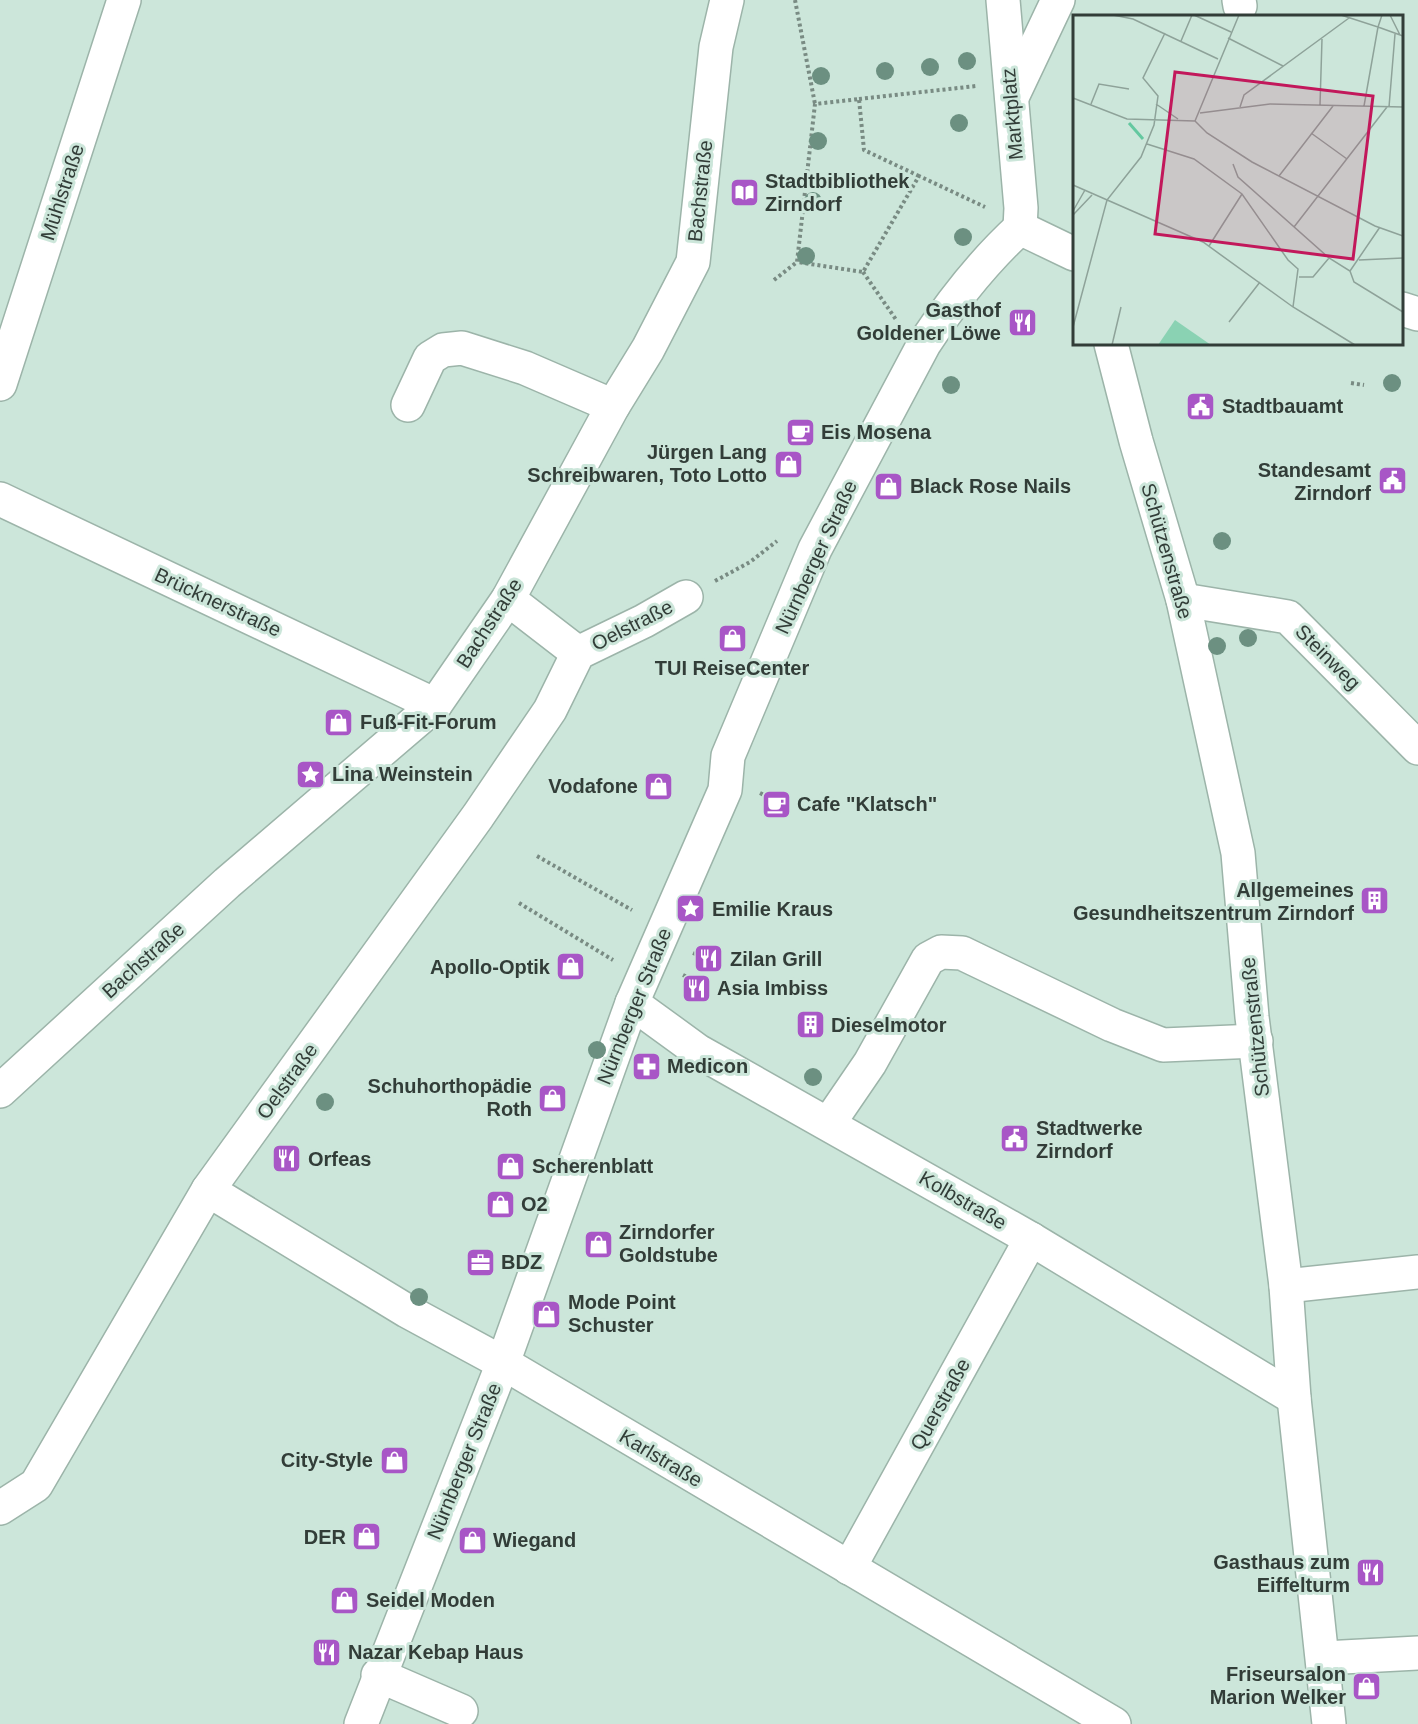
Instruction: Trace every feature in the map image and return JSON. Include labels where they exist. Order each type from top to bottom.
[{"type":"street","name":"Mühlstraße","points":[[0,384],[124,0]]},
{"type":"street","name":"Bachstraße","points":[[0,1090],[227,884],[435,705],[508,599],[613,406],[648,349],[693,262],[716,47],[727,0]]},
{"type":"street","name":"Marktplatz","points":[[1002,0],[1021,208],[1020,228]]},
{"type":"street","points":[[1010,91],[1058,0]]},
{"type":"street","points":[[1020,228],[1073,254]]},
{"type":"street","name":"Nürnberger Straße","points":[[361,1724],[378,1675],[503,1363],[632,1003],[725,790],[728,756],[815,549],[924,344],[1005,241],[1020,228]]},
{"type":"street","points":[[1403,310],[1418,314]]},
{"type":"street","name":"Schützenstraße","points":[[1111,345],[1136,441],[1183,600],[1238,853],[1256,1041],[1286,1286],[1294,1398],[1324,1658],[1329,1724]]},
{"type":"street","points":[[408,405],[430,358],[443,350],[462,348],[525,368],[613,406]]},
{"type":"street","name":"Brücknerstraße","points":[[0,499],[435,705]]},
{"type":"street","name":"Oelstraße","points":[[0,1508],[36,1485],[208,1190],[478,816],[549,710],[578,653],[644,621],[686,597]]},
{"type":"street","name":"Oelstraße","points":[[508,599],[578,653]]},
{"type":"street","name":"Steinweg","points":[[1183,600],[1288,617],[1418,748]]},
{"type":"street","points":[[829,1123],[870,1063],[928,959],[941,952],[962,953],[1112,1025],[1163,1045],[1256,1041]]},
{"type":"street","name":"Kolbstraße","points":[[632,1003],[698,1051],[1031,1239],[1294,1398]]},
{"type":"street","name":"Karlstraße","points":[[208,1190],[407,1311],[503,1363],[1114,1724]]},
{"type":"street","name":"Querstraße","points":[[849,1568],[1031,1239]]},
{"type":"street","points":[[1286,1286],[1418,1272]]},
{"type":"street","points":[[1324,1658],[1418,1653]]},
{"type":"street","points":[[378,1675],[461,1711]]},
{"type":"path","points":[[774,280],[797,262],[815,104],[795,0]]},
{"type":"path","points":[[815,104],[859,99],[1010,91]]},
{"type":"path","points":[[859,99],[864,150],[988,209]]},
{"type":"path","points":[[863,272],[919,176]]},
{"type":"path","points":[[797,262],[863,272],[899,324]]},
{"type":"path","points":[[1350,383],[1364,385]]},
{"type":"path","points":[[750,562],[766,551]]},
{"type":"path","points":[[537,856],[635,912]]},
{"type":"path","points":[[519,903],[622,965]]},
{"type":"place","name":"Stadtbibliothek Zirndorf","points":[[744,193]]},
{"type":"place","name":"Gasthof Goldener Löwe","points":[[1022,322]]},
{"type":"place","name":"Stadtbauamt","points":[[1201,406]]},
{"type":"place","name":"Eis Mosena","points":[[800,432]]},
{"type":"place","name":"Jürgen Lang Schreibwaren, Toto Lotto","points":[[788,464]]},
{"type":"place","name":"Standesamt Zirndorf","points":[[1392,481]]},
{"type":"place","name":"Black Rose Nails","points":[[889,486]]},
{"type":"place","name":"TUI ReiseCenter","points":[[732,638]]},
{"type":"place","name":"Fuß-Fit-Forum","points":[[339,722]]},
{"type":"place","name":"Lina Weinstein","points":[[311,774]]},
{"type":"place","name":"Vodafone","points":[[659,786]]},
{"type":"place","name":"Cafe \"Klatsch\"","points":[[776,804]]},
{"type":"place","name":"Allgemeines Gesundheitszentrum Zirndorf","points":[[1375,901]]},
{"type":"place","name":"Emilie Kraus","points":[[691,909]]},
{"type":"place","name":"Zilan Grill","points":[[709,959]]},
{"type":"place","name":"Apollo-Optik","points":[[571,967]]},
{"type":"place","name":"Asia Imbiss","points":[[696,988]]},
{"type":"place","name":"Dieselmotor","points":[[810,1025]]},
{"type":"place","name":"Medicon","points":[[646,1066]]},
{"type":"place","name":"Schuhorthopädie Roth","points":[[553,1098]]},
{"type":"place","name":"Stadtwerke Zirndorf","points":[[1015,1139]]},
{"type":"place","name":"Orfeas","points":[[287,1159]]},
{"type":"place","name":"Scherenblatt","points":[[511,1166]]},
{"type":"place","name":"O2","points":[[500,1204]]},
{"type":"place","name":"Zirndorfer Goldstube","points":[[598,1244]]},
{"type":"place","name":"BDZ","points":[[480,1262]]},
{"type":"place","name":"Mode Point Schuster","points":[[547,1314]]},
{"type":"place","name":"City-Style","points":[[394,1460]]},
{"type":"place","name":"DER","points":[[367,1537]]},
{"type":"place","name":"Wiegand","points":[[472,1540]]},
{"type":"place","name":"Gasthaus zum Eiffelturm","points":[[1371,1573]]},
{"type":"place","name":"Seidel Moden","points":[[345,1600]]},
{"type":"place","name":"Nazar Kebap Haus","points":[[327,1652]]},
{"type":"place","name":"Friseursalon Marion Welker","points":[[1367,1686]]}]
